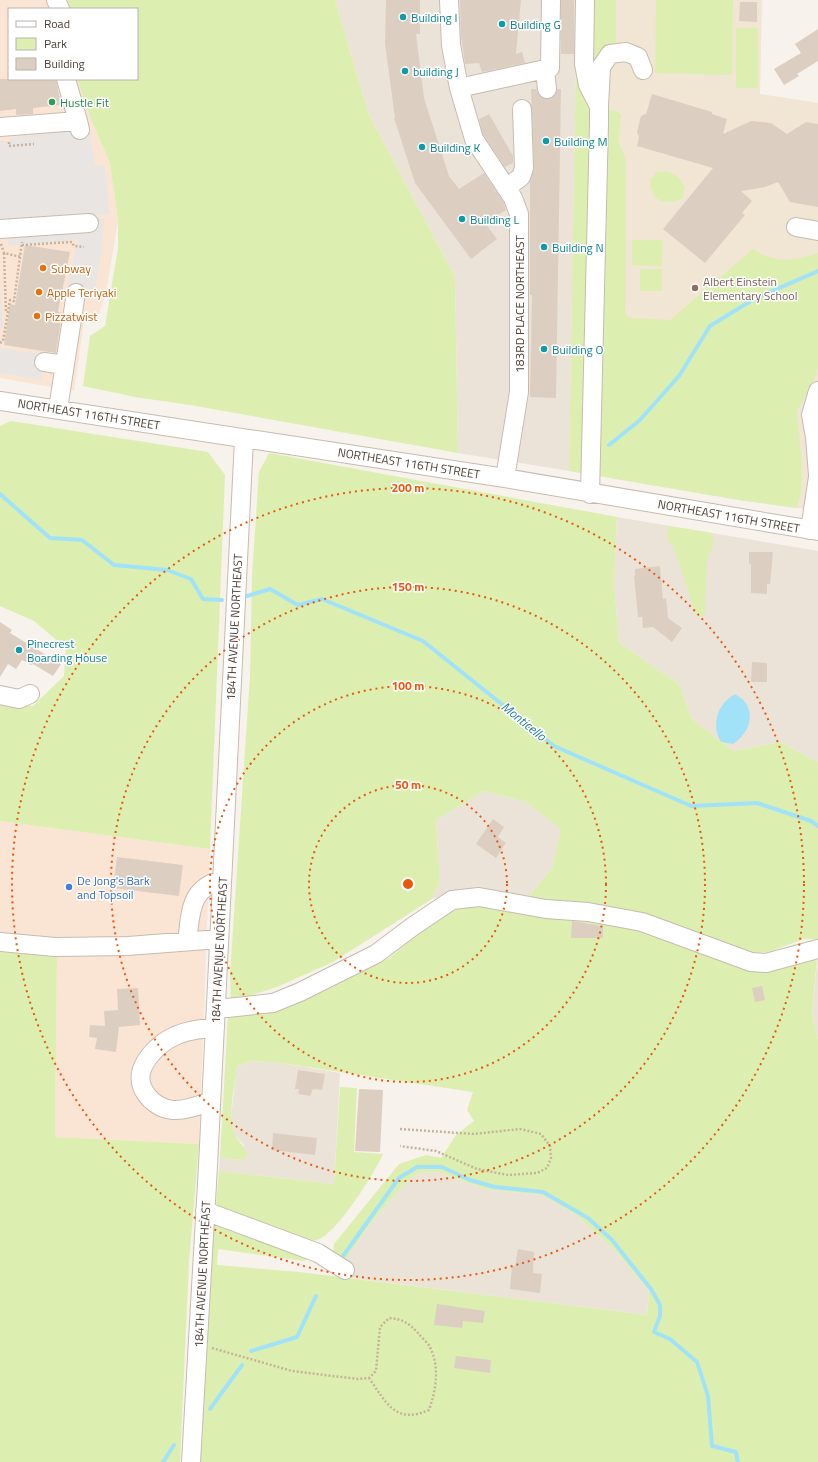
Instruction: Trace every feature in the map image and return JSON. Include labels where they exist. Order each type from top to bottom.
[{"type":"street","name":"183RD PLACE NORTHEAST","points":[[449,0],[451,45],[459,88],[474,139],[513,198],[519,214],[519,392],[515,425],[509,449],[506,478]]},
{"type":"street","points":[[459,88],[550,68],[551,0]]},
{"type":"street","points":[[585,0],[584,64],[588,84],[599,106]]},
{"type":"street","points":[[590,494],[601,67],[610,54],[626,52],[638,57],[643,70]]},
{"type":"street","points":[[545,69],[547,89]]},
{"type":"street","points":[[0,128],[79,126],[66,80]]},
{"type":"street","points":[[506,188],[521,177],[524,168],[522,109]]},
{"type":"street","points":[[0,229],[22,236],[89,223]]},
{"type":"street","points":[[796,227],[818,231]]},
{"type":"street","points":[[58,409],[76,294]]},
{"type":"street","points":[[44,362],[65,365]]},
{"type":"street","points":[[814,530],[818,476],[815,437],[810,415],[817,396]]},
{"type":"street","name":"NORTHEAST 116TH STREET","points":[[0,401],[506,478],[590,494],[814,530]]},
{"type":"street","name":"184TH AVENUE NORTHEAST","points":[[191,1462],[215,1028],[244,438]]},
{"type":"street","points":[[0,695],[19,699],[30,694]]},
{"type":"street","points":[[187,941],[195,899],[201,890],[212,882],[222,880]]},
{"type":"street","points":[[216,1007],[227,1008],[273,1003],[300,992],[376,954],[452,900],[478,897],[546,909],[588,912],[642,922],[751,962],[766,963],[818,949]]},
{"type":"street","points":[[0,942],[55,947],[128,946],[219,939]]},
{"type":"street","points":[[211,1101],[186,1109],[173,1110],[158,1106],[150,1100],[145,1090],[142,1071],[146,1060],[154,1051],[173,1037],[192,1030],[215,1028]]},
{"type":"street","points":[[205,1211],[318,1253],[346,1270]]},
{"type":"path","points":[[0,236],[4,253],[6,320],[4,338],[0,343]]},
{"type":"path","points":[[6,320],[10,300],[14,301],[15,299],[23,251],[22,236],[72,242],[74,246],[84,247]]},
{"type":"path","points":[[4,253],[21,258]]},
{"type":"path","points":[[400,1129],[474,1134],[520,1129],[541,1134],[550,1146],[551,1158],[547,1168],[537,1173],[508,1175],[478,1169],[436,1151],[400,1146]]},
{"type":"path","points":[[198,1340],[206,1346],[292,1372],[358,1380],[369,1378],[376,1371],[378,1364],[380,1327],[389,1318],[400,1318],[410,1325],[430,1346],[436,1369],[435,1392],[428,1410],[416,1415],[403,1415],[397,1412],[391,1408],[369,1378]]},
{"type":"shaded area","points":[[0,0],[68,0],[69,8],[8,8],[8,80],[77,80],[90,117],[110,163],[118,221],[106,292],[96,323],[84,321],[74,391],[0,378]]},
{"type":"shaded area","points":[[335,0],[577,0],[569,471],[458,453],[455,277],[369,115]]},
{"type":"shaded area","name":"Albert Einstein Elementary School","points":[[577,0],[762,0],[760,94],[818,103],[818,511],[739,500],[569,471]]},
{"type":"shaded area","points":[[89,129],[95,166],[105,165],[109,214],[97,215],[99,219],[104,219],[102,246],[94,296],[66,292],[78,240],[8,246],[8,236],[0,236],[0,141],[8,141],[14,137]]},
{"type":"shaded area","points":[[0,286],[3,328],[0,328]]},
{"type":"shaded area","points":[[0,346],[2,348],[45,355],[41,380],[0,373]]},
{"type":"shaded area","points":[[617,517],[818,551],[818,762],[780,742],[733,751],[691,718],[679,684],[619,643],[614,582]]},
{"type":"shaded area","points":[[484,791],[526,802],[562,829],[552,868],[528,897],[490,890],[467,889],[432,899],[440,881],[436,820]]},
{"type":"shaded area","points":[[0,821],[210,849],[199,1144],[55,1137],[57,955],[0,952]]},
{"type":"shaded area","points":[[818,953],[818,1040],[812,1016]]},
{"type":"shaded area","points":[[251,1061],[281,1063],[340,1073],[334,1184],[219,1171],[220,1158],[243,1160],[244,1145],[235,1135],[231,1117],[237,1066]]},
{"type":"shaded area","points":[[438,1172],[485,1189],[542,1195],[576,1215],[618,1254],[649,1291],[647,1315],[343,1277],[344,1262],[372,1222],[406,1182],[419,1173]]},
{"type":"green space","points":[[68,0],[335,0],[369,115],[455,277],[458,453],[190,405],[135,397],[83,386],[90,336],[105,326],[118,248],[118,221],[110,163],[90,117],[77,80],[138,80],[138,8],[69,8]]},
{"type":"green space","points":[[577,0],[616,0],[616,42],[596,63],[593,108],[617,111],[621,115],[618,140],[626,160],[625,313],[630,318],[670,320],[753,249],[769,257],[785,260],[801,258],[818,253],[818,367],[814,380],[797,411],[802,467],[801,491],[797,508],[739,500],[569,471]]},
{"type":"green space","points":[[656,0],[733,0],[732,75],[655,73]]},
{"type":"green space","points":[[736,28],[758,28],[758,88],[736,88]]},
{"type":"green space","points":[[658,171],[671,173],[678,177],[685,188],[682,199],[664,202],[656,197],[653,193],[650,180]]},
{"type":"green space","points":[[632,240],[663,240],[662,266],[632,265]]},
{"type":"green space","points":[[640,269],[662,269],[662,291],[640,291]]},
{"type":"green space","points":[[11,421],[208,452],[225,475],[210,849],[0,821],[0,703],[33,706],[64,676],[66,648],[34,621],[0,606],[0,426]]},
{"type":"green space","points":[[269,453],[617,517],[614,582],[619,643],[679,684],[691,718],[733,751],[780,742],[818,762],[818,939],[804,939],[768,952],[747,953],[649,916],[607,906],[528,897],[552,868],[561,829],[526,802],[484,791],[436,820],[440,881],[432,899],[333,962],[277,987],[231,1002],[230,974],[250,676],[252,575],[259,472]]},
{"type":"green space","points":[[669,526],[712,533],[714,543],[707,561],[705,616],[697,617],[677,557],[666,534]]},
{"type":"green space","points":[[485,905],[643,928],[745,969],[817,957],[812,1016],[818,1040],[818,1462],[200,1462],[211,1222],[312,1258],[304,1261],[218,1249],[217,1265],[299,1272],[647,1315],[649,1291],[618,1254],[576,1215],[542,1195],[485,1189],[438,1172],[419,1173],[406,1182],[372,1222],[344,1262],[333,1254],[334,1244],[399,1164],[426,1155],[441,1158],[456,1135],[474,1121],[467,1110],[473,1092],[281,1063],[251,1061],[237,1066],[232,1100],[232,1118],[235,1134],[248,1154],[243,1160],[220,1158],[228,1015],[281,1010],[325,991],[389,958],[433,922],[459,908]]},
{"type":"green space","points":[[0,952],[57,955],[55,1137],[199,1144],[189,1262],[180,1462],[0,1462]]},
{"type":"green space","points":[[340,1087],[357,1088],[354,1152],[383,1154],[364,1188],[344,1216],[334,1227],[325,1236],[317,1240],[297,1239],[255,1225],[221,1211],[216,1204],[219,1171],[334,1184]]},
{"type":"water","points":[[735,694],[745,702],[750,714],[750,720],[746,731],[733,744],[721,742],[716,729],[716,722],[720,709],[724,703]]},
{"type":"building","points":[[386,0],[420,0],[420,34],[416,34],[424,98],[449,176],[459,189],[484,173],[504,203],[506,210],[485,223],[497,239],[471,259],[415,183],[394,118],[385,44]]},
{"type":"building","points":[[460,0],[521,0],[516,54],[522,52],[525,63],[482,72],[479,63],[465,64],[461,36]]},
{"type":"building","points":[[561,0],[574,0],[574,54],[561,54]]},
{"type":"building","points":[[740,2],[757,2],[757,22],[739,21]]},
{"type":"building","points":[[818,29],[818,61],[797,74],[799,76],[784,85],[774,69],[801,53],[795,44]]},
{"type":"building","points":[[0,79],[56,80],[61,105],[33,108],[33,114],[16,115],[16,109],[0,111]]},
{"type":"building","points":[[531,89],[536,89],[539,95],[548,99],[553,97],[557,89],[561,89],[556,398],[530,397],[532,295],[530,295],[530,182],[534,168]]},
{"type":"building","name":"Albert Einstein Elementary School","points":[[652,94],[712,112],[712,114],[727,119],[723,134],[751,121],[771,123],[787,134],[806,122],[818,124],[818,207],[790,202],[778,182],[765,187],[741,191],[752,201],[742,213],[745,215],[705,263],[663,229],[713,168],[637,146],[639,137],[637,132],[641,116],[646,114]]},
{"type":"building","points":[[489,114],[513,156],[513,163],[505,167],[483,134],[479,119]]},
{"type":"building","points":[[25,245],[70,252],[58,312],[62,313],[56,353],[4,345],[10,304],[15,305]]},
{"type":"building","points":[[749,552],[773,552],[770,584],[767,584],[767,594],[751,593],[751,564],[749,564]]},
{"type":"building","points":[[660,566],[663,599],[666,598],[668,618],[682,628],[672,642],[653,627],[643,628],[642,617],[638,617],[634,576],[635,569]]},
{"type":"building","name":"Pinecrest Boarding House","points":[[0,622],[12,630],[10,633],[61,664],[53,676],[33,664],[31,665],[22,660],[16,669],[8,664],[0,677]]},
{"type":"building","points":[[752,662],[767,663],[767,682],[751,682]]},
{"type":"building","points":[[493,819],[504,827],[498,837],[506,843],[496,858],[476,844]]},
{"type":"building","points":[[117,857],[183,865],[179,896],[113,888]]},
{"type":"building","points":[[572,921],[603,926],[603,938],[571,938]]},
{"type":"building","points":[[762,986],[765,1000],[755,1002],[752,988]]},
{"type":"building","points":[[138,988],[140,1025],[119,1027],[116,1052],[95,1049],[97,1038],[89,1037],[90,1025],[105,1026],[104,1011],[118,1010],[117,989]]},
{"type":"building","points":[[298,1070],[325,1074],[322,1090],[313,1089],[310,1096],[298,1094],[299,1089],[295,1089]]},
{"type":"building","points":[[359,1089],[383,1090],[380,1152],[355,1151]]},
{"type":"building","points":[[273,1133],[317,1138],[315,1155],[272,1150]]},
{"type":"building","points":[[518,1249],[534,1252],[533,1273],[542,1274],[540,1293],[510,1289],[512,1266],[515,1266]]},
{"type":"building","points":[[437,1304],[485,1311],[483,1323],[463,1321],[462,1328],[434,1325]]},
{"type":"building","points":[[456,1356],[491,1360],[490,1373],[454,1368]]},
{"type":"waterway","points":[[609,445],[640,420],[679,376],[710,326],[754,299],[818,271]]},
{"type":"waterway","name":"Monticello","points":[[0,494],[50,538],[82,540],[114,565],[167,570],[191,579],[203,599],[222,600]]},
{"type":"waterway","name":"Monticello","points":[[247,596],[270,589],[298,605],[322,599],[423,641],[554,746],[691,806],[757,803],[811,821],[818,826]]},
{"type":"waterway","points":[[343,1256],[399,1178],[417,1167],[442,1167],[470,1180],[495,1187],[543,1192],[588,1218],[612,1240],[651,1289],[660,1305],[660,1316],[654,1332],[670,1339],[697,1362],[708,1396],[712,1446],[736,1452],[738,1462]]},
{"type":"waterway","points":[[251,1351],[297,1337],[316,1296]]},
{"type":"waterway","points":[[210,1409],[242,1365]]},
{"type":"waterway","points":[[163,1462],[174,1445]]},
{"type":"place","name":"Building I","points":[[403,17]]},
{"type":"place","name":"Building G","points":[[502,24]]},
{"type":"place","name":"building J","points":[[405,71]]},
{"type":"place","name":"Hustle Fit","points":[[52,102]]},
{"type":"place","name":"Building M","points":[[546,141]]},
{"type":"place","name":"Building K","points":[[422,147]]},
{"type":"place","name":"Building L","points":[[462,219]]},
{"type":"place","name":"Building N","points":[[544,247]]},
{"type":"place","name":"Subway","points":[[43,268]]},
{"type":"place","name":"Albert Einstein Elementary School","points":[[695,288]]},
{"type":"place","name":"Apple Teriyaki","points":[[39,292]]},
{"type":"place","name":"Pizzatwist","points":[[37,316]]},
{"type":"place","name":"Building O","points":[[544,349]]},
{"type":"place","name":"Pinecrest Boarding House","points":[[19,650]]},
{"type":"place","name":"De Jong's Bark and Topsoil","points":[[69,887]]}]
